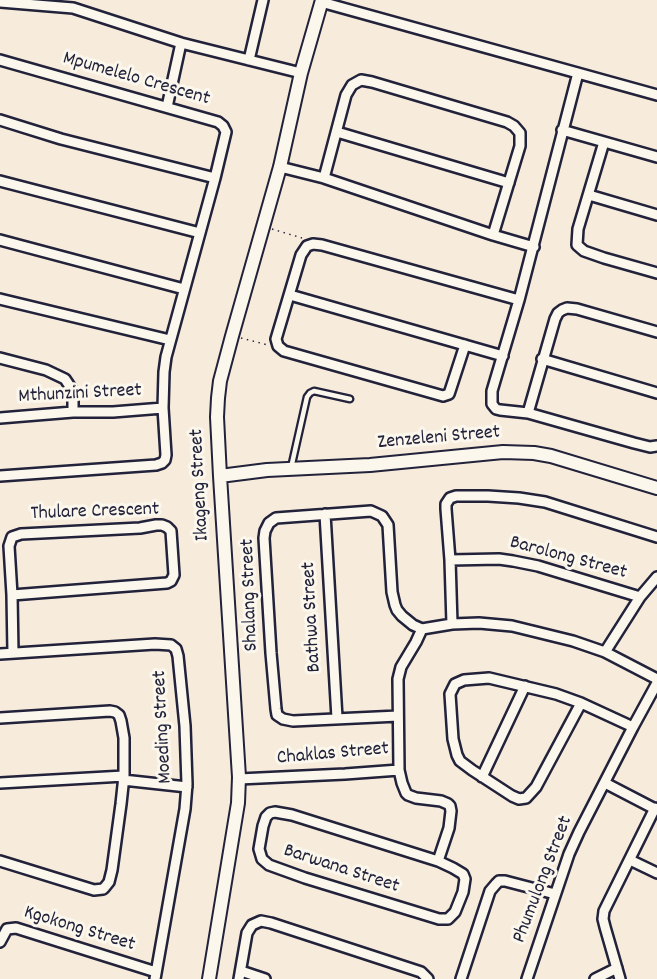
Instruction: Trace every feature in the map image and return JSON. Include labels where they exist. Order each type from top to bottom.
[{"type":"street","points":[[249,60],[262,0]]},
{"type":"street","points":[[322,1],[657,95]]},
{"type":"street","name":"Ikageng Street","points":[[209,979],[238,802],[239,779],[220,476],[218,398],[232,336],[280,167],[301,73],[322,1]]},
{"type":"street","points":[[0,2],[76,4],[180,43],[301,73]]},
{"type":"street","points":[[167,107],[180,43]]},
{"type":"street","name":"Mpumelelo Crescent","points":[[0,60],[218,122],[225,128],[226,136],[170,340],[164,372],[165,460],[156,465],[0,476]]},
{"type":"street","points":[[578,73],[534,247],[492,391],[492,404],[496,409],[528,413],[634,443],[650,447],[657,446]]},
{"type":"street","points":[[324,178],[346,95],[352,85],[361,80],[507,122],[520,133],[521,140],[493,235]]},
{"type":"street","points":[[0,120],[61,139],[215,178]]},
{"type":"street","points":[[562,130],[657,157]]},
{"type":"street","points":[[337,132],[509,183]]},
{"type":"street","points":[[604,142],[582,216],[577,244],[580,249],[604,258],[657,273]]},
{"type":"street","points":[[280,167],[324,178],[534,247]]},
{"type":"street","points":[[0,181],[200,233]]},
{"type":"street","points":[[589,195],[657,215]]},
{"type":"street","points":[[0,240],[184,289]]},
{"type":"street","points":[[465,345],[449,394],[443,396],[294,355],[281,349],[277,342],[277,335],[304,249],[316,244],[519,300]]},
{"type":"street","points":[[290,295],[503,356]]},
{"type":"street","points":[[0,299],[170,340]]},
{"type":"street","points":[[528,413],[558,313],[567,308],[577,309],[657,332]]},
{"type":"street","points":[[0,358],[46,370],[65,379],[73,395],[73,412]]},
{"type":"street","points":[[543,359],[657,393]]},
{"type":"street","name":"Mthunzini Street","points":[[0,418],[163,408]]},
{"type":"street","name":"Zenzeleni Street","points":[[220,476],[267,470],[370,465],[503,452],[526,453],[565,460],[657,488]]},
{"type":"street","points":[[452,624],[446,504],[448,500],[456,496],[519,498],[545,502],[657,537]]},
{"type":"street","name":"Shalang Street","points":[[398,716],[286,720],[277,715],[264,538],[267,526],[276,518],[371,511],[377,513],[386,520],[388,525],[392,592],[395,605],[402,616],[422,629]]},
{"type":"street","name":"Bathwa Street","points":[[326,514],[337,718]]},
{"type":"street","name":"Thulare Crescent","points":[[12,595],[167,583],[174,575],[171,531],[162,525],[14,535],[9,546],[13,653]]},
{"type":"street","name":"Barolong Street","points":[[450,560],[513,561],[538,566],[640,597]]},
{"type":"street","points":[[605,652],[640,597],[657,577]]},
{"type":"street","points":[[422,629],[452,624],[479,623],[512,626],[605,652],[657,681]]},
{"type":"street","name":"Chaklas Street","points":[[239,779],[399,770],[397,685],[401,667],[422,629]]},
{"type":"street","name":"Moeding Street","points":[[0,654],[155,644],[173,646],[176,649],[185,726],[187,787],[155,976]]},
{"type":"street","points":[[581,703],[529,797],[523,800],[460,761],[454,749],[450,709],[452,687],[464,680],[479,678],[489,678],[556,694],[581,703],[633,727]]},
{"type":"street","name":"Phumulong Street","points":[[527,979],[569,854],[657,681]]},
{"type":"street","points":[[483,777],[525,686]]},
{"type":"street","points":[[0,718],[115,712],[123,729],[124,738],[124,778],[112,870],[109,882],[103,889],[94,890],[0,861]]},
{"type":"street","points":[[399,770],[408,795],[441,801],[450,806],[449,828],[438,861]]},
{"type":"street","points":[[0,783],[124,778],[187,787]]},
{"type":"street","points":[[605,783],[656,809],[604,910],[603,919],[620,979]]},
{"type":"street","name":"Barwana Street","points":[[275,812],[438,861],[463,874],[465,879],[463,892],[455,912],[445,920],[269,865],[262,859],[259,849],[266,818],[270,813],[275,812]]},
{"type":"street","points":[[630,860],[657,873]]},
{"type":"street","points":[[461,979],[490,891],[499,881],[555,894]]},
{"type":"street","points":[[265,979],[240,975],[247,933],[252,925],[261,921],[421,972],[428,979]]},
{"type":"street","name":"Kgokong Street","points":[[0,942],[7,929],[16,928],[155,976]]},
{"type":"street","points":[[595,979],[617,968]]},
{"type":"lane","points":[[291,468],[307,397],[310,393],[314,391],[350,399]]},
{"type":"path","points":[[262,226],[301,237],[316,244]]},
{"type":"path","points":[[232,336],[281,349]]}]
